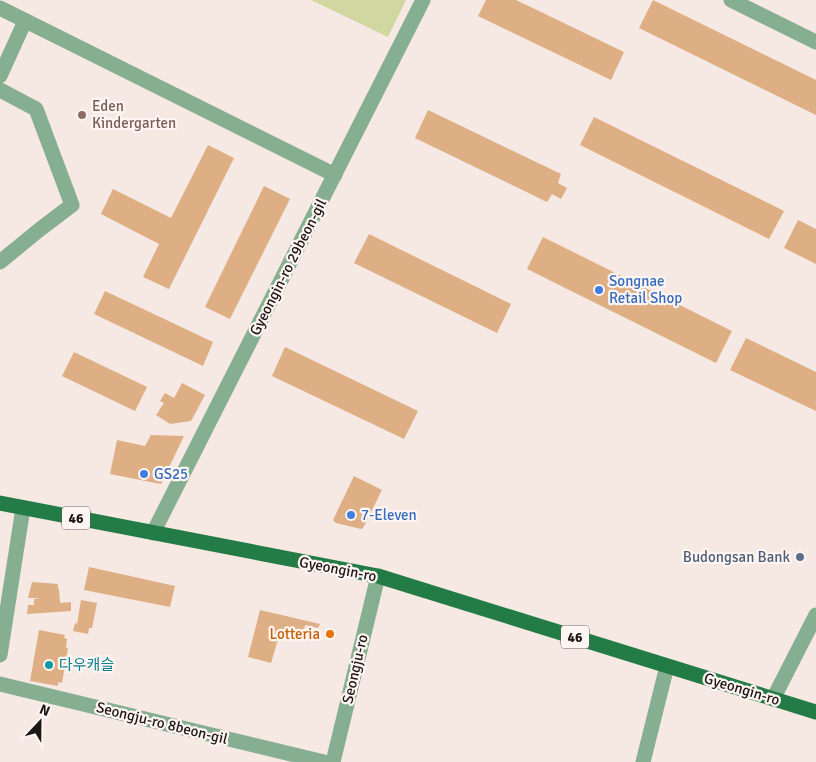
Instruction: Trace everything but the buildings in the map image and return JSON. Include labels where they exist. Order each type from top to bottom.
[{"type":"main road","name":"Gyeongin-ro","points":[[0,504],[378,576],[816,712]]},
{"type":"street","name":"Gyeongin-ro 29beon-gil","points":[[153,533],[423,0]]},
{"type":"street","points":[[731,0],[816,42]]},
{"type":"street","points":[[3,6],[25,21],[335,175]]},
{"type":"street","points":[[0,76],[25,21]]},
{"type":"street","points":[[0,90],[36,109],[72,205],[0,262]]},
{"type":"street","points":[[0,655],[23,508]]},
{"type":"street","name":"Seongju-ro","points":[[333,762],[378,576]]},
{"type":"street","points":[[773,699],[816,615]]},
{"type":"street","points":[[643,762],[667,666]]},
{"type":"street","name":"Seongju-ro 8beon-gil","points":[[0,684],[324,762]]},
{"type":"green space","points":[[311,0],[406,0],[388,37]]},
{"type":"place","name":"Eden Kindergarten","points":[[82,115]]},
{"type":"place","name":"Songnae Retail Shop","points":[[599,290]]},
{"type":"place","name":"GS25","points":[[144,474]]},
{"type":"place","name":"7-Eleven","points":[[351,515]]},
{"type":"place","name":"Budongsan Bank","points":[[800,557]]},
{"type":"place","name":"Lotteria","points":[[330,634]]},
{"type":"place","name":"다우캐슬","points":[[49,665]]}]
